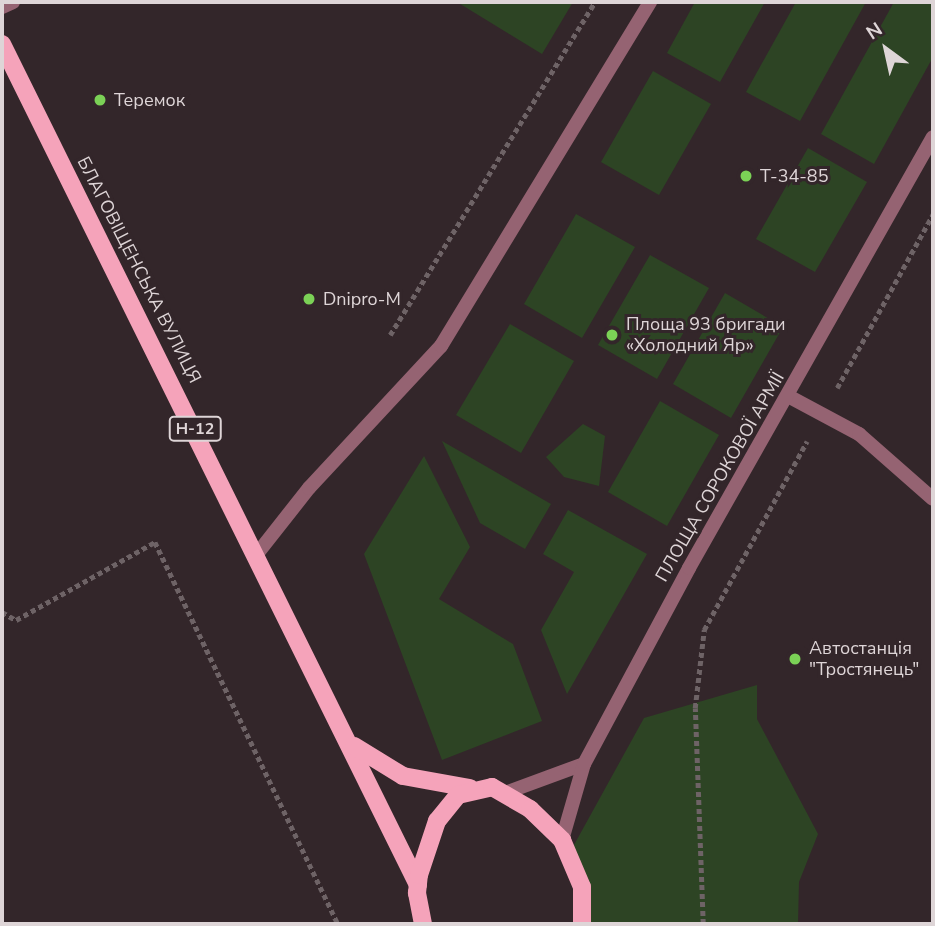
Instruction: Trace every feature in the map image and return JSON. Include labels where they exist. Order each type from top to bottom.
[{"type":"main road","name":"БЛАГОВІЩЕНСЬКА ВУЛИЦЯ","points":[[2,44],[257,554],[418,885]]},
{"type":"main road","points":[[347,740],[368,758],[404,776],[447,787],[503,792],[538,816],[562,840],[582,887],[582,924]]},
{"type":"main road","points":[[423,924],[418,885],[426,846],[441,815],[458,795],[481,788]]},
{"type":"street","points":[[2,7],[13,2]]},
{"type":"street","points":[[257,554],[309,488],[441,346],[650,2]]},
{"type":"street","name":"ПЛОЩА СОРОКОВОЇ АРМІЇ","points":[[562,840],[584,764],[933,137]]},
{"type":"street","points":[[788,396],[859,434],[933,499]]},
{"type":"street","points":[[916,482],[933,488]]},
{"type":"street","points":[[503,792],[584,764]]},
{"type":"path","points":[[390,335],[595,2]]},
{"type":"path","points":[[833,394],[933,214]]},
{"type":"path","points":[[703,924],[695,708],[704,630],[814,428]]},
{"type":"path","points":[[2,612],[16,620],[155,542],[338,924]]},
{"type":"green space","points":[[457,2],[573,2],[542,54]]},
{"type":"green space","points":[[695,2],[765,2],[720,82],[667,53]]},
{"type":"green space","points":[[796,2],[866,2],[800,121],[746,92]]},
{"type":"green space","points":[[894,2],[933,2],[933,57],[874,164],[821,134]]},
{"type":"green space","points":[[653,71],[711,104],[659,195],[601,162]]},
{"type":"green space","points":[[808,148],[867,182],[815,272],[756,239]]},
{"type":"green space","points":[[576,214],[635,247],[582,338],[524,304]]},
{"type":"green space","points":[[650,255],[709,288],[657,379],[598,345]]},
{"type":"green space","points":[[725,293],[783,327],[731,418],[673,384]]},
{"type":"green space","points":[[510,324],[574,361],[521,453],[456,415]]},
{"type":"green space","points":[[660,401],[719,435],[667,526],[608,492]]},
{"type":"green space","points":[[583,424],[605,436],[599,486],[564,477],[546,457]]},
{"type":"green space","points":[[442,441],[551,504],[525,549],[480,523]]},
{"type":"green space","points":[[424,456],[470,547],[439,599],[513,644],[542,721],[442,760],[364,554]]},
{"type":"green space","points":[[568,510],[647,554],[567,694],[541,630],[574,572],[543,554]]},
{"type":"green space","points":[[757,685],[757,719],[818,834],[799,882],[798,924],[582,924],[569,854],[644,718]]},
{"type":"place","name":"Теремок","points":[[100,100]]},
{"type":"place","name":"Т-34-85","points":[[746,176]]},
{"type":"place","name":"Dnipro-M","points":[[309,299]]},
{"type":"place","name":"Площа 93 бригади «Холодний Яр»","points":[[612,335]]},
{"type":"place","name":"Автостанція \"Тростянець\"","points":[[795,659]]}]
